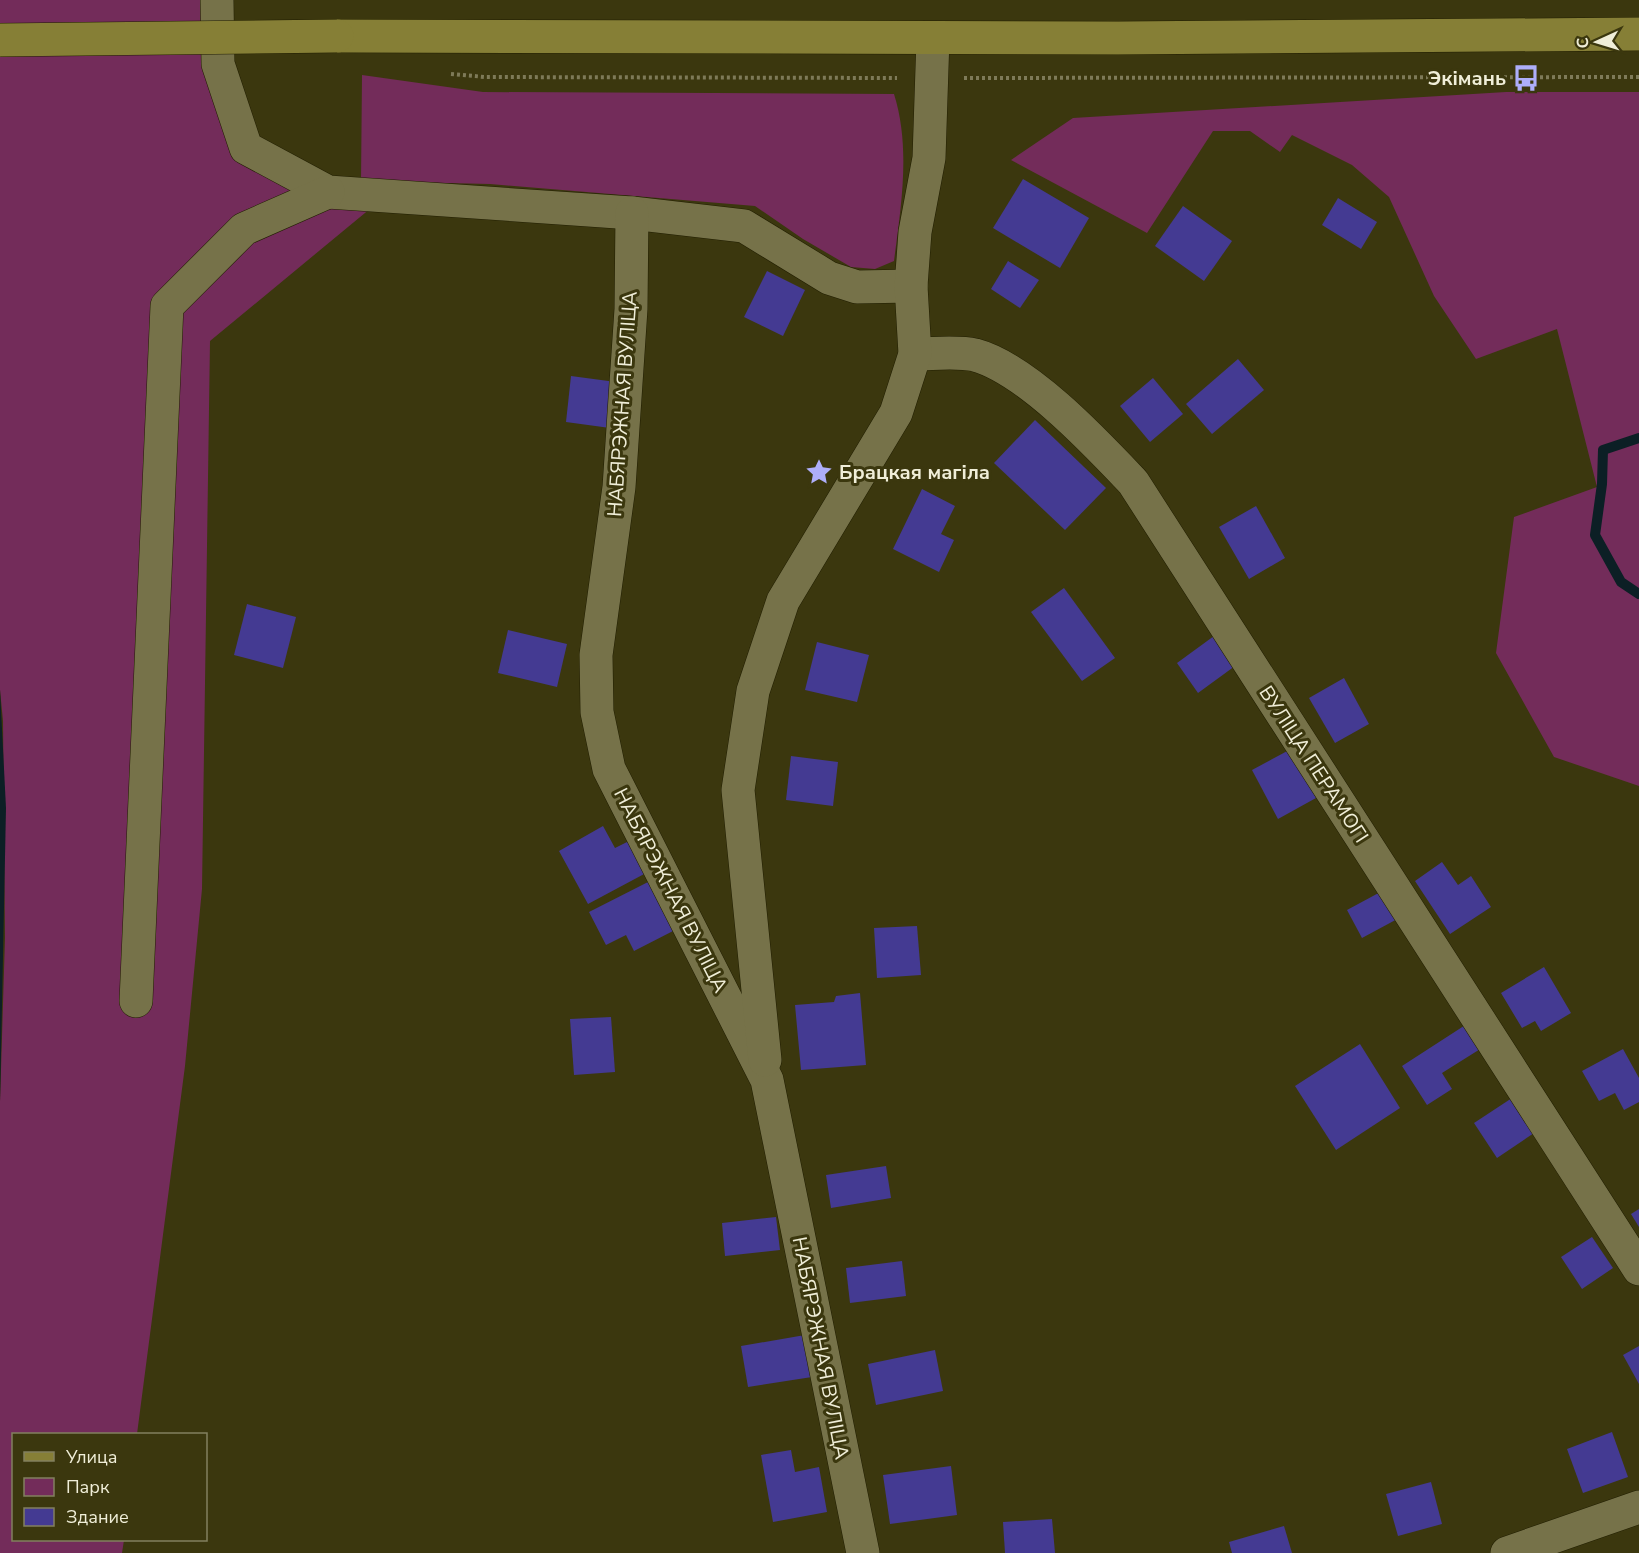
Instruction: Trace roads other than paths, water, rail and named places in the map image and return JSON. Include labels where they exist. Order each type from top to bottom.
[{"type":"main road","points":[[0,40],[337,36],[933,38],[1639,34]]},
{"type":"street","points":[[217,0],[218,64],[246,148],[328,192],[632,213],[744,226],[829,278],[857,287],[911,286]]},
{"type":"street","points":[[767,1080],[738,790],[753,691],[783,602],[896,413],[915,354],[911,286],[915,232],[929,158],[933,38]]},
{"type":"street","points":[[136,1001],[167,306],[244,229],[328,192]]},
{"type":"street","name":"НАБЯРЭЖНАЯ ВУЛІЦА","points":[[632,213],[631,309],[619,487],[596,655],[597,712],[609,769],[767,1080],[863,1553]]},
{"type":"street","name":"ВУЛІЦА ПЕРАМОГІ","points":[[915,354],[974,355],[1009,370],[1086,432],[1133,482],[1639,1269]]},
{"type":"street","points":[[1507,1553],[1639,1507]]},
{"type":"water","points":[[0,690],[6,808],[0,1102]]},
{"type":"waterway","points":[[1639,438],[1603,450],[1602,484],[1595,535],[1621,582],[1639,594]]},
{"type":"place","name":"Экімань","points":[[1526,78]]},
{"type":"place","name":"Брацкая магіла","points":[[819,472]]}]
